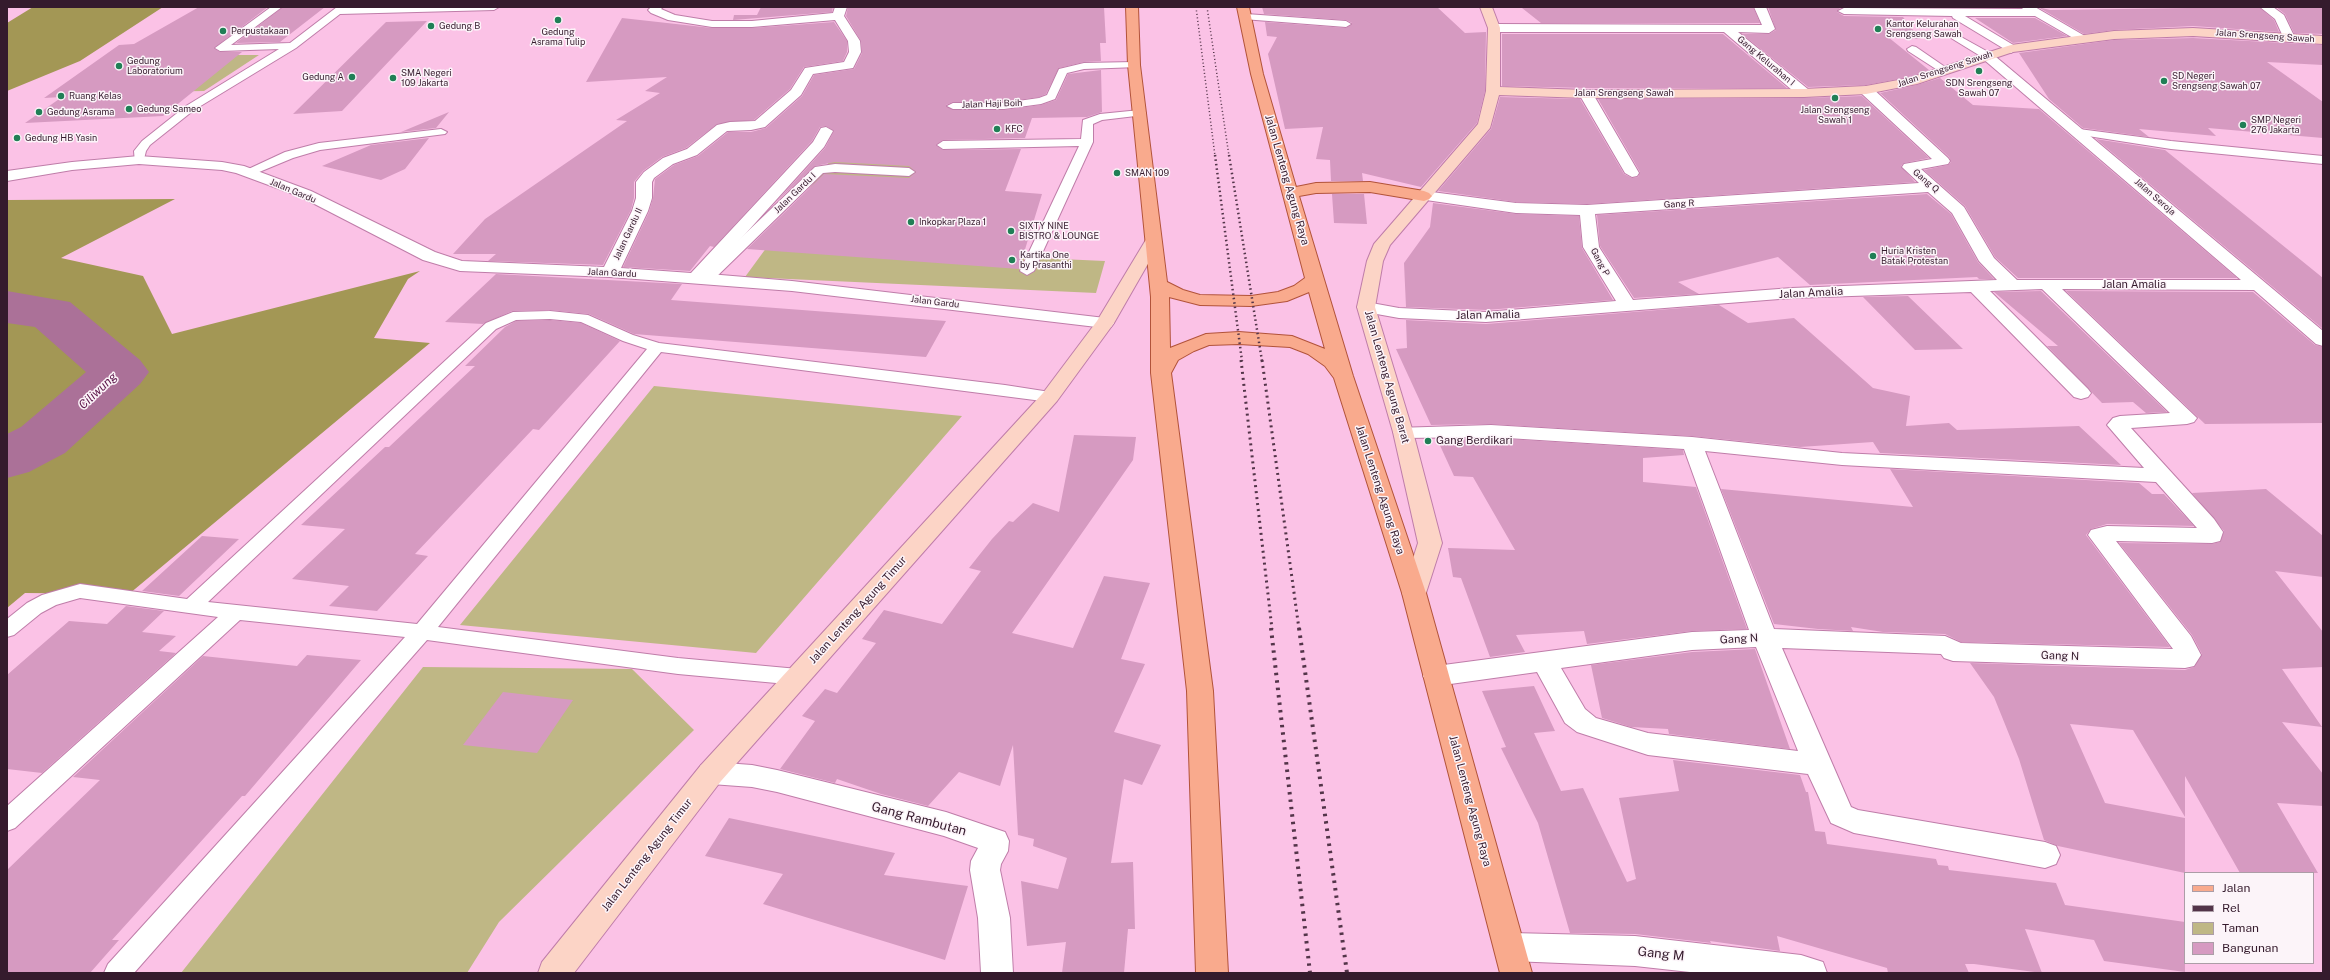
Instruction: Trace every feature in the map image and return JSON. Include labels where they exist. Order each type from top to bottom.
[{"type":"main road","points":[[1132,7],[1134,65],[1159,285],[1161,373],[1200,691],[1212,973]]},
{"type":"main road","name":"Jalan Lenteng Agung Barat","points":[[1414,593],[1430,543],[1404,432],[1366,307],[1375,261],[1382,244],[1485,125],[1494,91],[1494,28],[1486,7]]},
{"type":"main road","name":"Jalan Lenteng Agung Raya","points":[[1244,12],[1257,74],[1292,193],[1314,278],[1343,376],[1414,593],[1513,960]]},
{"type":"main road","name":"Jalan Srengseng Sawah","points":[[1494,91],[1586,94],[1804,93],[1866,90],[1912,81],[1986,55],[2011,49],[2120,34],[2180,32],[2323,40]]},
{"type":"main road","points":[[1292,193],[1316,188],[1364,187],[1398,190],[1424,196]]},
{"type":"main road","name":"Jalan Lenteng Agung Timur","points":[[554,973],[711,773],[1050,398],[1105,323],[1153,241]]},
{"type":"main road","points":[[1159,285],[1177,294],[1200,300],[1251,301],[1281,297],[1300,290],[1311,283],[1314,278]]},
{"type":"main road","points":[[1161,373],[1170,356],[1187,346],[1206,340],[1246,338],[1292,342],[1315,350],[1332,362],[1343,376]]},
{"type":"street","points":[[657,7],[654,10],[655,11],[672,18],[712,24],[767,23],[839,11]]},
{"type":"street","points":[[1494,28],[1728,30],[1770,28],[1760,7]]},
{"type":"street","points":[[2266,7],[2280,16],[2289,38]]},
{"type":"street","points":[[1844,11],[2031,10],[2084,38]]},
{"type":"street","name":"Jalan Gardu II","points":[[610,272],[640,211],[644,198],[644,182],[649,175],[668,161],[692,152],[722,128],[760,124],[796,92],[809,71],[849,65],[855,52],[854,41],[839,11]]},
{"type":"street","points":[[1957,16],[2011,49]]},
{"type":"street","name":"Gang Kelurahan I","points":[[1728,30],[1804,93]]},
{"type":"street","name":"Jalan Seroja","points":[[1986,55],[2079,132],[2323,340]]},
{"type":"street","name":"Gang Q","points":[[1866,90],[1943,161],[1909,167],[1934,187],[1958,210],[1987,261],[2012,285]]},
{"type":"street","points":[[1586,94],[1632,173]]},
{"type":"street","points":[[701,279],[819,144],[826,131]]},
{"type":"street","name":"Jalan Gardu","points":[[7,176],[72,166],[139,160],[216,165],[248,172],[306,194],[445,263],[480,268],[610,272],[701,279],[894,297],[1105,323]]},
{"type":"street","name":"Gang R","points":[[1424,196],[1516,208],[1587,210],[1934,187]]},
{"type":"street","name":"Gang P","points":[[1587,210],[1591,247],[1608,277],[1629,307]]},
{"type":"street","name":"Jalan Amalia","points":[[1366,307],[1399,312],[1486,317],[1629,307],[1792,293],[2046,284],[2257,285]]},
{"type":"street","name":"Gang N","points":[[1436,676],[1542,660],[1692,641],[1765,638],[1945,645],[1950,647],[1953,652],[2186,659],[2188,655],[2182,642],[2100,535],[2107,533],[2212,536],[2212,532],[2206,524],[2117,425],[2124,422],[2187,418],[2046,284]]},
{"type":"street","points":[[1976,287],[2081,393]]},
{"type":"street","points":[[1404,432],[1491,431],[1692,443],[1842,459],[2163,476]]},
{"type":"street","points":[[1692,443],[1765,638],[1836,807],[1841,815],[1854,821],[2045,855]]},
{"type":"street","points":[[1542,660],[1575,716],[1587,725],[1648,744],[1818,764]]},
{"type":"street","name":"Gang Rambutan","points":[[711,773],[752,776],[777,781],[946,824],[994,841],[993,851],[986,861],[985,870],[994,918],[997,973]]},
{"type":"street","name":"Gang M","points":[[1513,960],[1635,951],[1801,970],[1811,973]]},
{"type":"lane","points":[[277,7],[220,48],[292,46]]},
{"type":"lane","points":[[139,160],[140,151],[146,143],[190,108],[292,46],[340,9],[494,7]]},
{"type":"lane","points":[[1244,12],[1346,24]]},
{"type":"lane","points":[[1954,36],[1986,55]]},
{"type":"lane","points":[[1912,49],[1943,69]]},
{"type":"lane","name":"Jalan Haji Boih","points":[[953,106],[1004,106],[1041,102],[1051,97],[1063,71],[1084,66],[1134,65]]},
{"type":"lane","points":[[1027,271],[1086,142],[1086,127],[1141,119]]},
{"type":"lane","points":[[248,172],[289,155],[319,147],[441,132]]},
{"type":"lane","points":[[2079,132],[2179,146],[2323,160]]},
{"type":"lane","points":[[943,145],[1086,142]]},
{"type":"lane","name":"Jalan Gardu I","points":[[701,279],[819,170],[835,168],[909,172]]},
{"type":"lane","points":[[191,607],[498,321],[513,316],[564,315],[583,318],[600,324],[628,338],[657,348],[1005,390],[1050,398]]},
{"type":"lane","points":[[117,973],[422,632],[657,348]]},
{"type":"lane","points":[[7,630],[34,608],[49,600],[80,591],[236,613],[422,632],[678,666],[798,677]]},
{"type":"lane","points":[[7,821],[236,613]]},
{"type":"green space","points":[[202,55],[259,55],[204,91],[143,92]]},
{"type":"green space","points":[[832,158],[945,162],[1016,257],[1105,261],[1096,293],[745,277]]},
{"type":"green space","points":[[654,386],[962,416],[756,653],[460,625]]},
{"type":"green space","points":[[423,667],[632,669],[694,730],[499,922],[467,973],[181,973]]},
{"type":"shaded area","points":[[33,7],[163,7],[80,61],[7,91],[7,23]]},
{"type":"shaded area","points":[[175,199],[61,258],[143,276],[172,334],[420,271],[408,279],[374,338],[430,343],[129,594],[25,593],[7,608],[7,200]]},
{"type":"building","points":[[199,7],[268,7],[214,48],[220,52],[242,52],[163,116],[25,123],[62,97],[44,98],[119,45],[134,44]]},
{"type":"building","points":[[283,7],[325,7],[280,42],[236,43]]},
{"type":"building","points":[[761,7],[833,7],[832,12],[733,20],[734,15],[757,15]]},
{"type":"building","points":[[848,7],[1104,7],[1106,43],[1100,43],[1101,61],[1084,62],[1059,68],[1046,94],[1039,97],[1004,102],[953,102],[946,105],[953,110],[1004,110],[1041,105],[1056,100],[1068,74],[1101,70],[1102,112],[1087,117],[1032,118],[1025,138],[943,140],[936,145],[943,150],[1021,149],[1005,191],[1042,194],[1019,269],[747,249],[824,174],[909,178],[916,172],[909,166],[835,162],[815,166],[776,202],[825,148],[834,131],[826,126],[820,127],[812,141],[714,247],[710,246],[690,271],[623,267],[649,212],[653,198],[655,179],[674,165],[698,156],[728,132],[751,132],[766,128],[802,96],[814,75],[854,69],[862,53],[861,41],[846,16]]},
{"type":"building","points":[[1262,7],[1437,7],[1465,33],[1486,32],[1485,91],[1477,123],[1421,187],[1362,173],[1363,181],[1331,181],[1330,160],[1316,159],[1323,127],[1285,129],[1268,54],[1277,37],[1267,36],[1265,22],[1346,28],[1352,23],[1346,20],[1264,14]]},
{"type":"building","points":[[1753,7],[1760,23],[1541,23],[1522,8]]},
{"type":"building","points":[[1768,7],[1840,8],[1837,12],[1844,16],[1903,17],[1920,39],[1888,37],[1929,70],[1909,77],[1866,85],[1808,87],[1742,34],[1769,34],[1776,30]]},
{"type":"building","points":[[2038,7],[2050,10],[2259,7],[2274,20],[2279,32],[2193,26],[2114,30],[2084,34]]},
{"type":"building","points":[[2276,7],[2323,7],[2323,34],[2294,33],[2285,14]]},
{"type":"building","points":[[622,18],[712,28],[752,28],[834,22],[847,41],[847,52],[843,61],[804,67],[790,89],[754,120],[717,124],[686,148],[662,157],[643,171],[634,182],[634,198],[631,210],[603,265],[488,261],[496,254],[453,254],[485,219],[627,121],[616,120],[660,93],[645,91],[667,77],[586,82]]},
{"type":"building","points":[[1975,18],[2035,18],[2067,36],[2013,43]]},
{"type":"building","points":[[427,21],[342,111],[293,114],[386,22]]},
{"type":"building","points":[[1502,34],[1723,34],[1787,88],[1586,88],[1502,86]]},
{"type":"building","name":"SD Negeri Srengseng Sawah 07","points":[[2193,38],[2323,45],[2323,65],[2267,62],[2323,102],[2323,138],[2208,128],[2216,136],[2139,129],[2149,137],[2083,128],[2049,99],[2019,53],[2114,40]]},
{"type":"building","points":[[1940,78],[1973,105],[2039,109],[2237,278],[2018,278],[1995,257],[1965,206],[1924,170],[1948,165],[1951,162],[1949,157],[1880,93],[1917,85]]},
{"type":"building","points":[[1862,96],[1929,158],[1904,163],[1901,166],[1915,182],[1587,204],[1516,202],[1438,191],[1491,129],[1500,97],[1580,99],[1624,174],[1632,178],[1638,177],[1640,172],[1598,99],[1804,98]]},
{"type":"building","points":[[449,112],[436,128],[401,132]]},
{"type":"building","points":[[429,138],[405,169],[381,180],[322,166],[371,145]]},
{"type":"building","points":[[2096,139],[2165,150],[2323,278],[2323,329]]},
{"type":"building","points":[[1332,194],[1364,194],[1367,224],[1334,223]]},
{"type":"building","points":[[1927,194],[1951,214],[1978,262],[1994,279],[1979,279],[1977,277],[1810,285],[1778,257],[1678,282],[1699,294],[1634,298],[1600,246],[1597,215]]},
{"type":"building","points":[[1433,203],[1516,214],[1579,216],[1582,248],[1613,300],[1486,310],[1406,307],[1404,263],[1430,227]]},
{"type":"building","points":[[496,274],[682,284],[671,300],[946,321],[926,357],[634,334],[589,314],[550,310],[512,311],[483,324],[445,322]]},
{"type":"building","points":[[2041,291],[2167,412],[2146,413],[2133,402],[2102,403],[2047,346],[2058,346],[1994,292]]},
{"type":"building","points":[[2066,291],[2253,292],[2315,345],[2323,347],[2323,423],[2205,424]]},
{"type":"building","points":[[1908,296],[1963,349],[1915,350],[1863,297]]},
{"type":"building","points":[[1719,305],[1748,323],[1794,318],[1873,388],[1910,396],[1906,426],[1949,423],[1957,430],[2079,426],[2121,465],[1880,453],[1873,442],[1800,447],[1692,436],[1491,424],[1431,425],[1396,349],[1407,348],[1406,320],[1486,324]]},
{"type":"building","points":[[550,320],[581,323],[620,341],[539,430],[533,429],[415,554],[428,556],[377,611],[329,606],[349,586],[292,579],[345,529],[301,525],[385,447],[389,447],[475,366],[465,366],[505,327],[516,321]]},
{"type":"building","points":[[1074,435],[1136,437],[1133,460],[1012,633],[1073,648],[1104,576],[1150,583],[1121,659],[1145,664],[1114,732],[1161,745],[1142,785],[1124,779],[1111,863],[1133,862],[1135,929],[1128,929],[1124,973],[1062,973],[1066,942],[1027,946],[1021,881],[1058,889],[1067,858],[1033,846],[1034,839],[1018,835],[1013,745],[1000,786],[959,772],[928,806],[881,794],[837,779],[835,783],[780,769],[815,721],[802,716],[825,689],[837,693],[876,643],[862,639],[884,610],[942,624],[981,571],[969,568],[992,539],[1009,521],[1013,522],[1033,503],[1059,512]]},
{"type":"building","points":[[1491,438],[1683,450],[1684,455],[1643,458],[1643,482],[1696,487],[1747,629],[1692,631],[1587,644],[1584,631],[1516,635],[1525,652],[1490,657],[1461,578],[1453,577],[1448,548],[1515,550],[1473,477],[1454,476],[1437,439]]},
{"type":"building","points":[[1890,469],[2139,483],[2152,494],[2164,494],[2194,526],[2107,524],[2091,529],[2086,535],[2170,647],[1961,642],[1945,634],[1883,632],[1851,627],[1853,631],[1818,629],[1774,624],[1721,489],[1913,507]]},
{"type":"building","points":[[2266,489],[2323,536],[2323,577],[2275,571],[2323,632],[2323,667],[2282,669],[2322,727],[2282,722],[2323,774],[2323,806],[2277,803],[2318,873],[2239,872],[2185,776],[2185,817],[2133,730],[2070,724],[2105,803],[2185,818],[2185,872],[2058,846],[2044,840],[2019,759],[1994,697],[1970,663],[2185,670],[2194,667],[2202,654],[2192,635],[2119,543],[2212,544],[2220,542],[2224,531],[2192,493]]},
{"type":"building","points":[[202,536],[239,539],[179,596],[142,591]]},
{"type":"building","points":[[126,606],[164,611],[142,632],[176,636],[159,651],[176,653],[42,773],[7,769],[7,675],[69,621],[107,624]]},
{"type":"building","points":[[1755,649],[1790,749],[1669,734],[1668,729],[1631,727],[1602,718],[1591,665],[1692,652]]},
{"type":"building","points":[[307,655],[361,660],[245,796],[242,796],[112,940],[119,940],[90,973],[7,973],[7,870],[100,780],[73,777],[203,656],[297,666]]},
{"type":"building","points":[[1534,686],[1555,731],[1534,733],[1561,791],[1583,788],[1627,882],[1636,879],[1619,798],[1679,791],[1673,760],[1800,775],[1806,792],[1808,792],[1815,831],[1825,832],[1827,844],[1936,859],[1938,865],[1948,866],[1949,870],[2056,883],[2065,905],[2184,922],[2185,972],[2104,961],[2094,940],[2025,929],[2042,973],[1965,964],[1969,973],[1888,973],[1887,968],[1777,936],[1780,951],[1710,941],[1711,943],[1635,934],[1570,933],[1538,823],[1501,748],[1506,747],[1482,691]]},
{"type":"building","points":[[503,692],[573,700],[537,753],[463,745]]},
{"type":"building","points":[[729,818],[895,853],[884,875],[968,886],[945,960],[763,904],[783,874],[705,856]]},
{"type":"waterway","name":"Ciliwung","points":[[7,307],[51,313],[120,372],[43,440],[7,459]]},
{"type":"railway","points":[[1196,7],[1215,156]]},
{"type":"railway","points":[[1207,7],[1229,156]]},
{"type":"railway","points":[[1215,155],[1242,361]]},
{"type":"railway","points":[[1229,155],[1262,361]]},
{"type":"railway","points":[[1241,360],[1272,629]]},
{"type":"railway","points":[[1262,360],[1299,629]]},
{"type":"railway","points":[[1271,628],[1310,973]]},
{"type":"railway","points":[[1299,628],[1347,973]]},
{"type":"place","name":"Gedung Asrama Tulip","points":[[558,20]]},
{"type":"place","name":"Gedung B","points":[[431,26]]},
{"type":"place","name":"Kantor Kelurahan Srengseng Sawah","points":[[1878,29]]},
{"type":"place","name":"Perpustakaan","points":[[223,31]]},
{"type":"place","name":"Gedung Laboratorium","points":[[119,66]]},
{"type":"place","name":"SDN Srengseng Sawah 07","points":[[1979,71]]},
{"type":"place","name":"Gedung A","points":[[352,77]]},
{"type":"place","name":"SMA Negeri 109 Jakarta","points":[[393,78]]},
{"type":"place","name":"SD Negeri Srengseng Sawah 07","points":[[2164,81]]},
{"type":"place","name":"Ruang Kelas","points":[[61,96]]},
{"type":"place","name":"Jalan Srengseng Sawah 1","points":[[1835,98]]},
{"type":"place","name":"Gedung Sameo","points":[[129,109]]},
{"type":"place","name":"Gedung Asrama","points":[[39,112]]},
{"type":"place","name":"SMP Negeri 276 Jakarta","points":[[2243,125]]},
{"type":"place","name":"KFC","points":[[997,129]]},
{"type":"place","name":"Gedung HB Yasin","points":[[17,138]]},
{"type":"place","name":"SMAN 109","points":[[1117,173]]},
{"type":"place","name":"Inkopkar Plaza 1","points":[[911,222]]},
{"type":"place","name":"SIXTY NINE BISTRO & LOUNGE","points":[[1011,231]]},
{"type":"place","name":"Huria Kristen Batak Protestan","points":[[1873,256]]},
{"type":"place","name":"Kartika One by Prasanthi","points":[[1012,260]]},
{"type":"place","name":"Gang Berdikari","points":[[1428,441]]}]
